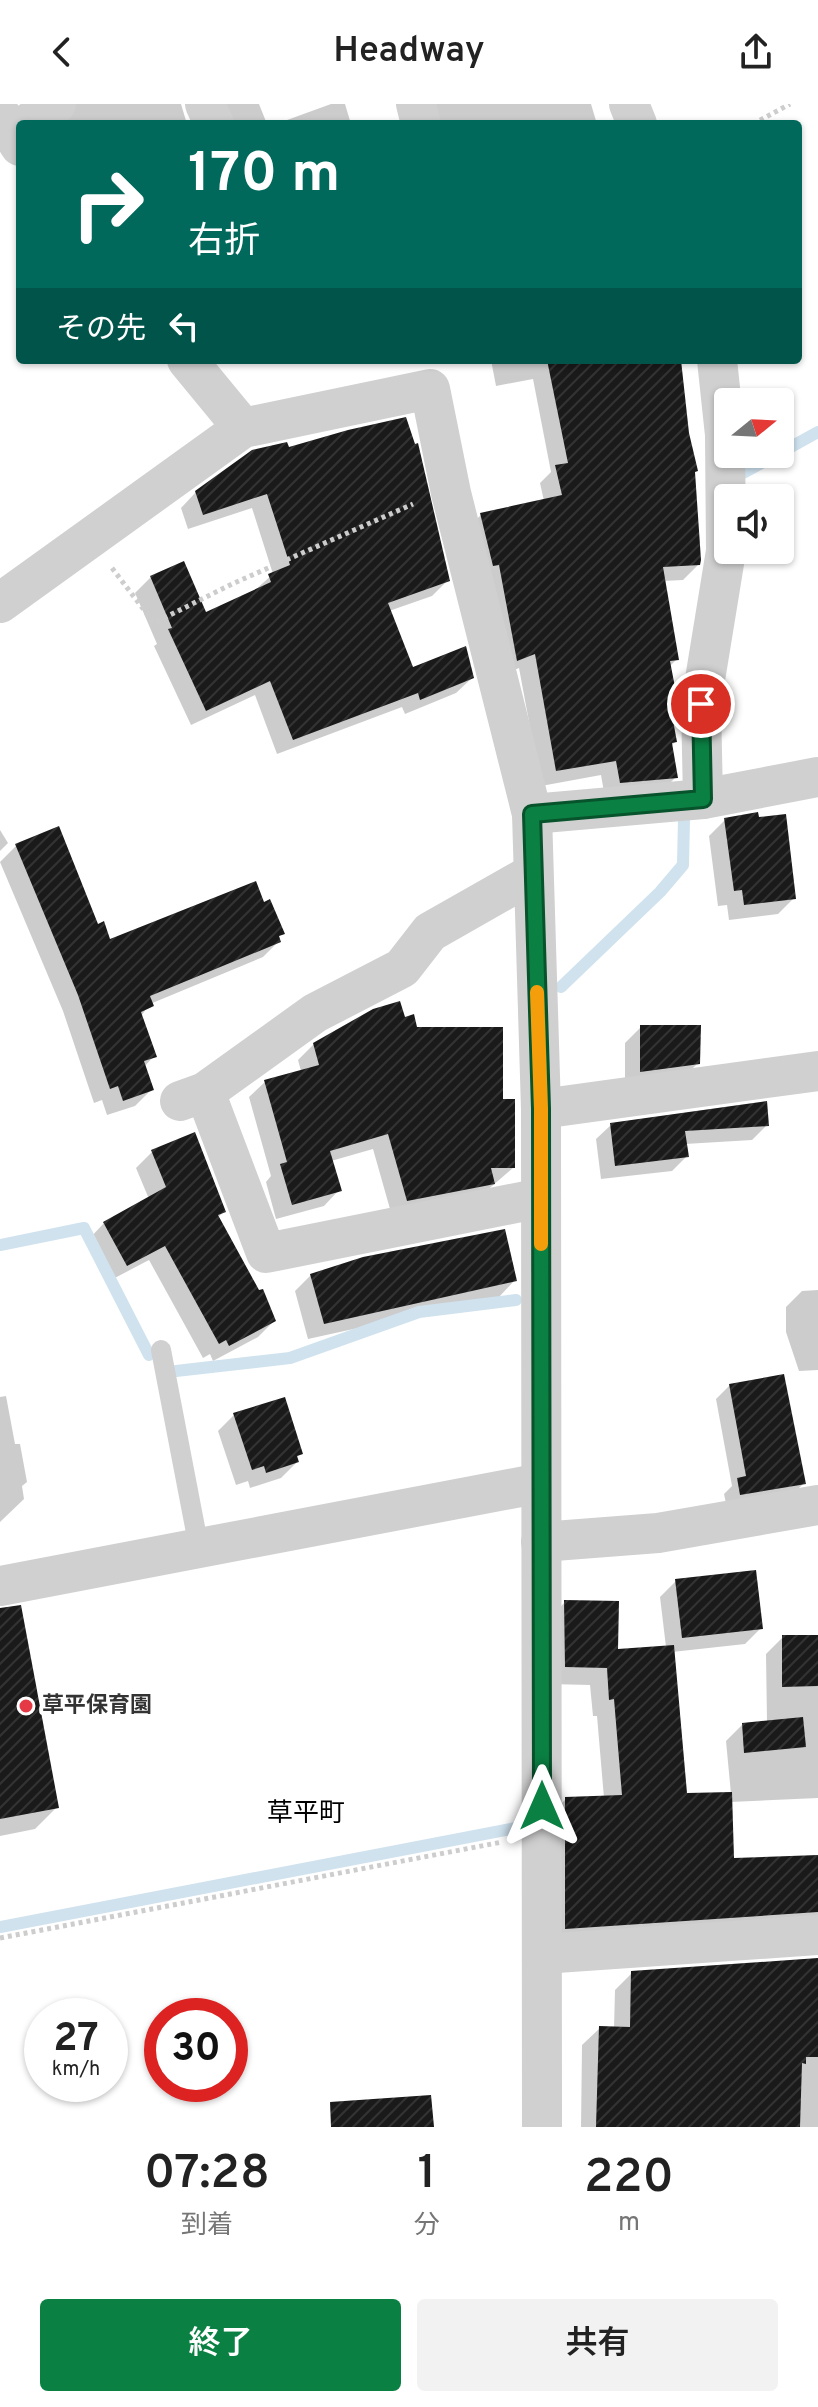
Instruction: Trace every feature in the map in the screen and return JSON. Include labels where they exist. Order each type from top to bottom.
[{"type":"street","points":[[30,120],[56,104]]},
{"type":"street","points":[[190,364],[243,428]]},
{"type":"street","points":[[703,799],[701,704],[726,551],[725,435],[717,364]]},
{"type":"street","points":[[0,603],[243,428],[438,375],[451,493],[532,814],[541,1109],[542,2127]]},
{"type":"street","points":[[532,814],[703,799],[818,777]]},
{"type":"street","points":[[532,874],[430,932],[402,968],[315,1013],[192,1097],[266,1253],[541,1198]]},
{"type":"street","points":[[541,1109],[818,1071]]},
{"type":"street","points":[[0,1586],[541,1483]]},
{"type":"street","points":[[541,1542],[658,1533],[818,1505]]},
{"type":"street","points":[[542,1954],[818,1935]]},
{"type":"lane","points":[[161,1350],[199,1548]]},
{"type":"path","points":[[760,120],[790,104]]},
{"type":"path","points":[[89,539],[154,623],[232,584],[410,505],[451,493]]},
{"type":"path","points":[[0,1938],[542,1835]]},
{"type":"building","points":[[548,364],[681,364],[689,433],[698,471],[695,472],[701,560],[700,565],[663,567],[679,660],[670,661],[678,703],[670,704],[677,742],[672,743],[678,778],[620,783],[616,761],[556,771],[535,654],[517,661],[499,565],[493,566],[480,513],[562,495],[555,465],[568,463]]},
{"type":"building","points":[[406,417],[415,444],[418,443],[450,581],[388,603],[413,667],[466,646],[474,678],[420,700],[418,693],[293,740],[270,681],[206,711],[168,629],[172,628],[150,576],[184,561],[206,612],[271,582],[268,574],[290,565],[267,494],[203,515],[195,491],[252,450],[287,442],[289,447]]},
{"type":"building","points":[[758,812],[759,817],[786,814],[796,899],[744,905],[742,890],[734,891],[724,818]]},
{"type":"building","points":[[59,826],[98,924],[104,921],[110,939],[256,881],[264,902],[270,899],[285,934],[279,936],[281,942],[150,996],[154,1006],[141,1012],[157,1057],[144,1061],[154,1090],[123,1101],[118,1086],[110,1089],[78,995],[15,844]]},
{"type":"building","points":[[400,1001],[405,1017],[414,1014],[417,1027],[503,1027],[503,1099],[515,1099],[515,1168],[491,1168],[495,1184],[407,1201],[388,1134],[330,1151],[342,1191],[292,1205],[280,1164],[287,1162],[264,1080],[319,1065],[313,1043],[373,1009]]},
{"type":"building","points":[[640,1025],[701,1025],[700,1064],[640,1072]]},
{"type":"building","points":[[767,1101],[769,1126],[685,1131],[689,1157],[615,1166],[610,1123]]},
{"type":"building","points":[[195,1132],[226,1212],[218,1215],[259,1290],[263,1289],[276,1321],[229,1346],[226,1340],[219,1344],[165,1246],[127,1266],[103,1222],[166,1187],[151,1150]]},
{"type":"building","points":[[505,1229],[517,1281],[324,1324],[310,1274],[363,1257]]},
{"type":"building","points":[[784,1374],[806,1484],[740,1495],[737,1478],[746,1476],[729,1384]]},
{"type":"building","points":[[285,1397],[303,1454],[297,1456],[299,1462],[266,1473],[264,1466],[252,1470],[233,1413]]},
{"type":"building","points":[[756,1570],[763,1629],[682,1638],[675,1579]]},
{"type":"building","points":[[564,1600],[619,1601],[618,1649],[674,1645],[687,1793],[732,1792],[734,1858],[818,1855],[818,1912],[565,1929],[565,1797],[622,1795],[614,1699],[609,1700],[607,1668],[565,1667]]},
{"type":"building","name":"草平保育園","points":[[21,1605],[59,1808],[0,1819],[0,1608]]},
{"type":"building","points":[[782,1635],[818,1635],[818,1686],[782,1687]]},
{"type":"building","points":[[803,1717],[806,1747],[744,1753],[742,1723]]},
{"type":"building","points":[[818,1958],[818,2057],[806,2057],[806,2064],[802,2063],[800,2127],[596,2127],[599,2026],[630,2027],[631,1971]]},
{"type":"building","points":[[431,2095],[434,2127],[331,2127],[330,2102]]},
{"type":"waterway","points":[[794,445],[818,432]]},
{"type":"waterway","points":[[743,473],[752,468]]},
{"type":"waterway","points":[[561,987],[660,892],[683,865],[684,819]]},
{"type":"waterway","points":[[0,1245],[84,1228],[149,1355]]},
{"type":"waterway","points":[[176,1371],[290,1358],[419,1312],[516,1300]]},
{"type":"waterway","points":[[0,1927],[516,1828]]},
{"type":"slow traffic","points":[[537,992],[541,1244]]},
{"type":"place","name":"草平保育園","points":[[26,1706]]},
{"type":"district","name":"草平町","points":[[306,1814]]},
{"type":"route","points":[[542,1806],[541,1109],[532,814],[703,799],[701,704]]}]
